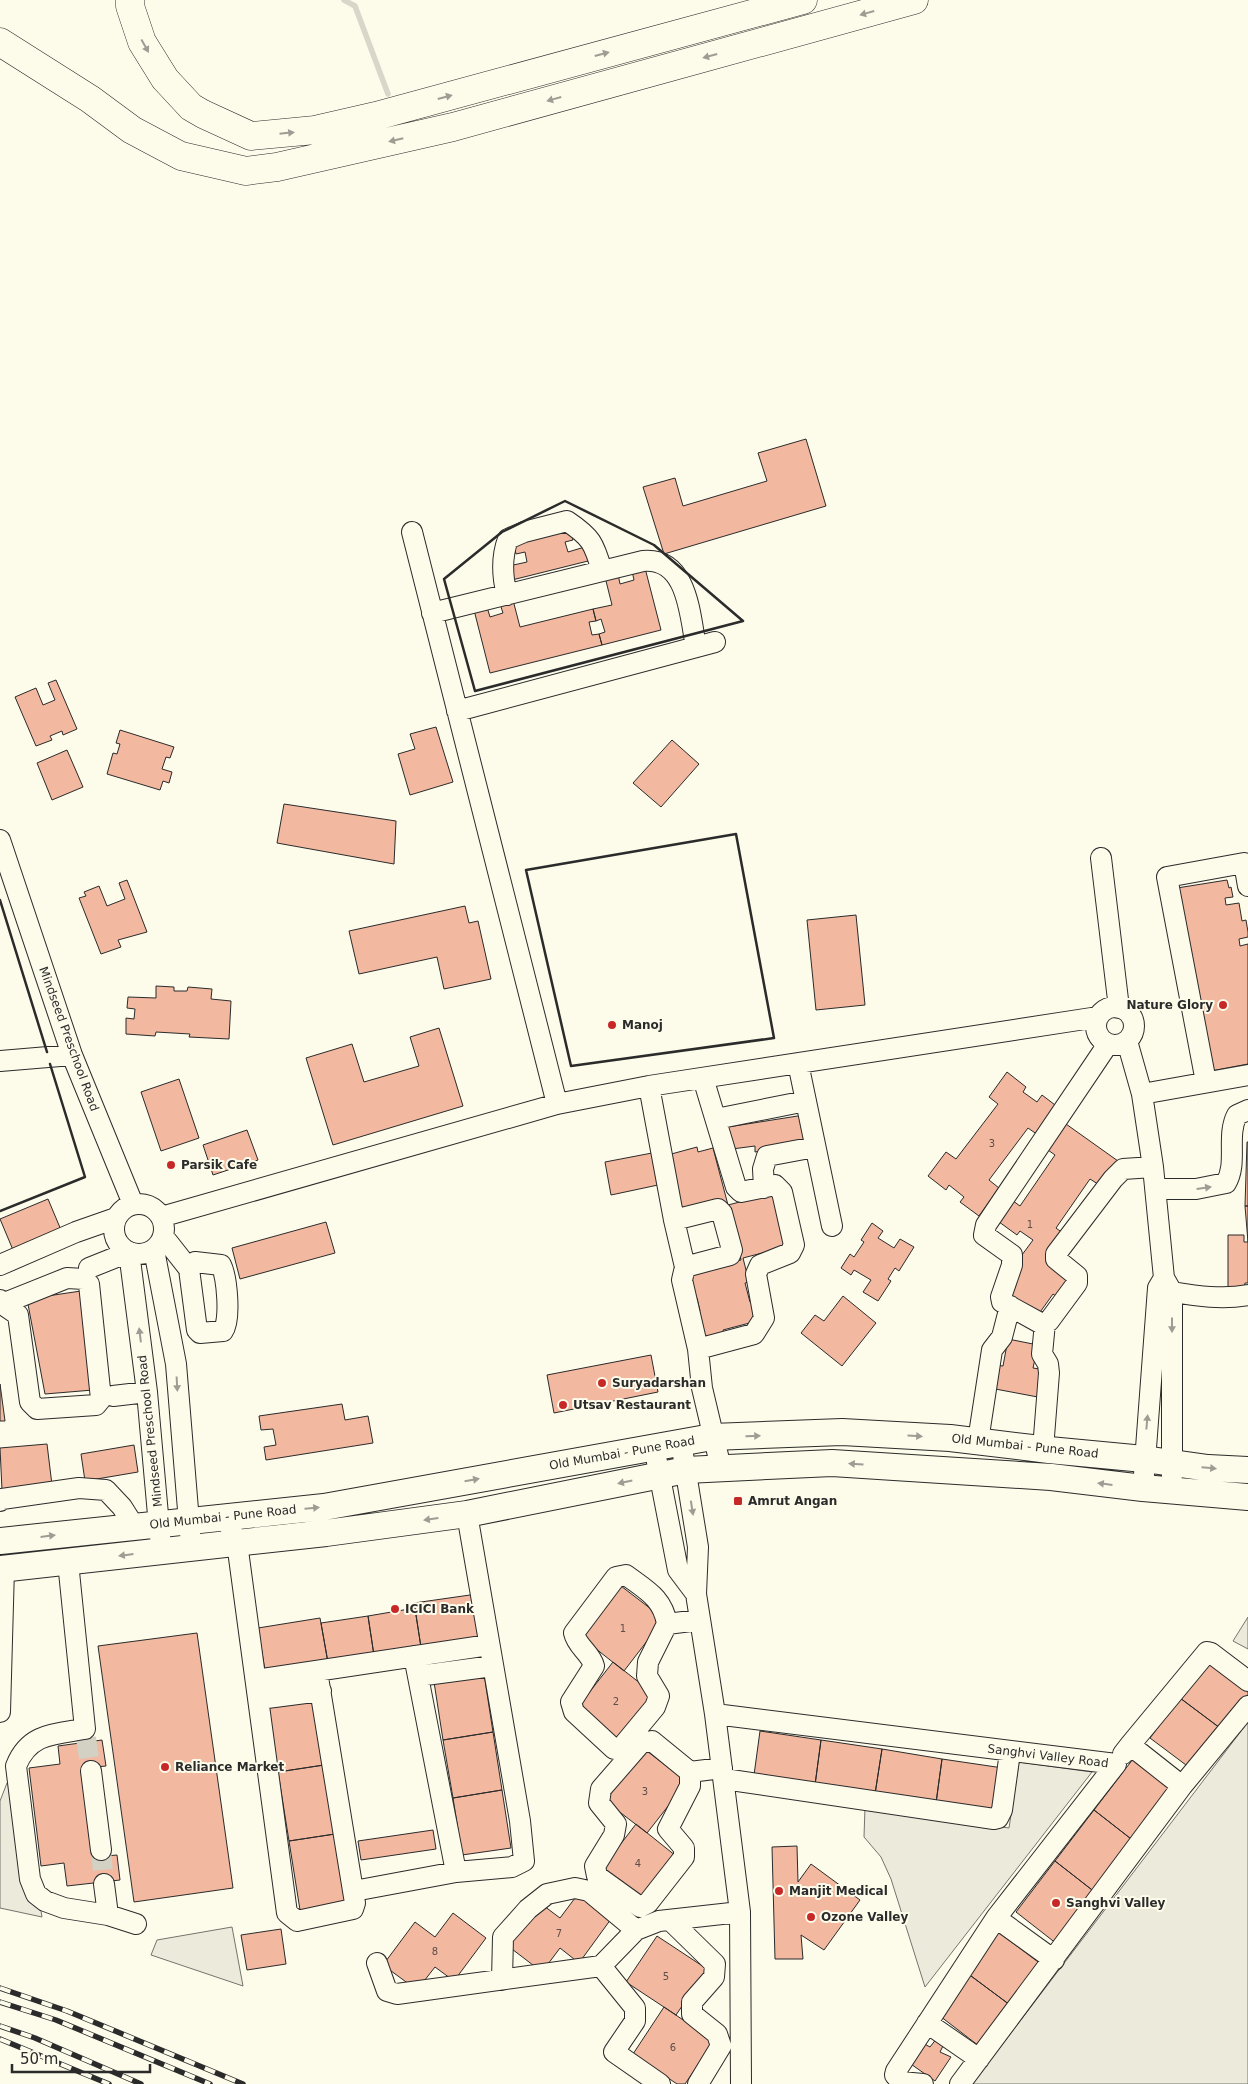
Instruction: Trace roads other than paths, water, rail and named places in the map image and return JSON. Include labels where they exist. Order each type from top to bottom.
[{"type":"highway","points":[[130,0],[130,6],[142,42],[165,80],[191,106],[203,114],[251,136],[315,130],[376,116],[803,0]]},
{"type":"highway","points":[[0,42],[90,99],[132,130],[180,156],[242,170],[277,168],[453,127],[914,0]]},
{"type":"highway","points":[[242,170],[251,136]]},
{"type":"main road","name":"Old Mumbai - Pune Road","points":[[0,1541],[324,1507],[712,1437],[842,1432],[950,1438],[1248,1470]]},
{"type":"main road","points":[[2,1569],[326,1533],[467,1514],[686,1470],[832,1463],[1051,1477],[1171,1491],[1248,1497]]},
{"type":"street","points":[[507,594],[502,577],[505,547],[508,539],[524,532],[567,521],[581,530],[595,546],[602,571]]},
{"type":"street","points":[[412,532],[557,1104]]},
{"type":"street","points":[[432,613],[653,560],[665,566],[680,581],[690,603],[696,647]]},
{"type":"street","points":[[457,711],[715,642]]},
{"type":"street","name":"Mindseed Preschool Road","points":[[0,841],[5,872],[72,1055],[133,1204]]},
{"type":"street","points":[[1101,858],[1119,1008]]},
{"type":"street","points":[[1206,1082],[1167,877],[1244,863],[1248,886]]},
{"type":"street","points":[[192,1548],[176,1364],[160,1234],[158,1211],[149,1205],[133,1204],[126,1207],[116,1218],[113,1227],[115,1239],[122,1248],[130,1252],[144,1254],[160,1234],[557,1104],[649,1086],[1098,1017],[1107,1009],[1119,1008],[1125,1010],[1133,1019],[1134,1031],[1118,1042],[986,1225],[984,1235],[1012,1255],[1012,1265],[1001,1297],[1002,1302],[1042,1324],[1050,1321],[1077,1283],[1077,1276],[1056,1259],[1056,1254],[1113,1178],[1123,1169],[1153,1167]]},
{"type":"street","points":[[1098,1017],[1096,1030],[1102,1041],[1118,1042]]},
{"type":"street","points":[[1118,1042],[1142,1094],[1168,1285],[1173,1463],[1171,1491]]},
{"type":"street","points":[[0,1061],[72,1055]]},
{"type":"street","points":[[798,1063],[832,1226]]},
{"type":"street","points":[[1142,1094],[1248,1075]]},
{"type":"street","points":[[698,1349],[754,1334],[764,1318],[756,1274],[760,1264],[790,1252],[794,1245],[782,1192],[775,1185],[741,1192],[736,1187],[703,1078]]},
{"type":"street","points":[[649,1086],[674,1220],[685,1267],[682,1280],[698,1349],[702,1388],[712,1437],[721,1468]]},
{"type":"street","points":[[716,1119],[806,1101]]},
{"type":"street","points":[[1156,1189],[1196,1189],[1226,1183],[1230,1175],[1232,1125],[1237,1115],[1248,1110]]},
{"type":"street","points":[[764,1188],[763,1168],[767,1156],[816,1147]]},
{"type":"street","points":[[674,1220],[718,1209],[722,1213],[732,1250],[730,1255],[685,1267]]},
{"type":"street","points":[[0,1265],[76,1232],[116,1218]]},
{"type":"street","points":[[160,1234],[189,1269]]},
{"type":"street","points":[[89,1268],[130,1252]]},
{"type":"street","name":"Mindseed Preschool Road","points":[[130,1252],[148,1398],[146,1525],[162,1551]]},
{"type":"street","points":[[67,1278],[84,1279],[89,1284],[101,1399],[96,1405],[37,1409],[30,1402],[18,1315],[1,1302],[67,1278]]},
{"type":"street","points":[[1143,1488],[1158,1288],[1168,1285],[1196,1296],[1237,1297],[1248,1295]]},
{"type":"street","points":[[978,1441],[992,1350],[1002,1337],[1010,1306]]},
{"type":"street","points":[[1043,1449],[1049,1373],[1048,1364],[1042,1354],[1045,1323]]},
{"type":"street","points":[[113,1401],[148,1398]]},
{"type":"street","points":[[670,1920],[715,1964],[714,1977],[692,2002],[692,2014],[717,2034],[721,2046],[702,2077],[741,2079],[740,1912],[715,1714],[699,1620],[696,1594],[698,1547],[681,1442]]},
{"type":"street","points":[[654,1447],[678,1570],[696,1594]]},
{"type":"street","points":[[0,1502],[2,1499],[79,1488],[106,1490],[122,1507],[146,1525]]},
{"type":"street","points":[[354,1891],[456,1872],[512,1867],[524,1861],[520,1821],[467,1514]]},
{"type":"street","points":[[225,1516],[237,1543],[288,1913],[296,1921],[352,1909],[355,1903],[317,1672]]},
{"type":"street","points":[[68,1562],[86,1733],[41,1737],[20,1755],[16,1766],[30,1880],[36,1894],[45,1901],[64,1908],[108,1915],[136,1924]]},
{"type":"street","points":[[0,1712],[2,1569]]},
{"type":"street","points":[[626,1575],[658,1600],[665,1613],[667,1624],[648,1662],[647,1676],[660,1696],[655,1706],[621,1748],[614,1750],[574,1712],[571,1702],[594,1666],[592,1660],[576,1641],[574,1633],[616,1577],[626,1575]]},
{"type":"street","points":[[667,1624],[699,1620]]},
{"type":"street","points":[[257,1690],[317,1672],[489,1645]]},
{"type":"street","points":[[1116,1764],[1207,1652],[1248,1681]]},
{"type":"street","points":[[414,1656],[456,1872]]},
{"type":"street","points":[[418,1676],[493,1666]]},
{"type":"street","points":[[257,1690],[321,1691]]},
{"type":"street","points":[[960,2084],[1182,1786],[1248,1706]]},
{"type":"street","name":"Sanghvi Valley Road","points":[[715,1714],[1116,1764]]},
{"type":"street","points":[[690,1772],[690,1786],[668,1829],[684,1848],[684,1857],[648,1903],[640,1907],[597,1876],[595,1866],[614,1835],[616,1824],[599,1803],[601,1789],[641,1743],[652,1740],[690,1772],[723,1773],[994,1818],[998,1818],[1002,1810],[1010,1752]]},
{"type":"street","points":[[1130,1745],[1182,1786]]},
{"type":"street","name":"Sanghvi Valley Road","points":[[923,2084],[901,2082],[895,2075],[996,1918],[1116,1764]]},
{"type":"street","points":[[91,1771],[101,1850]]},
{"type":"street","points":[[104,1884],[108,1915]]},
{"type":"street","points":[[502,1980],[503,1937],[528,1908],[547,1894],[575,1888],[589,1891],[636,1930]]},
{"type":"street","points":[[376,1963],[386,1991],[398,1994],[502,1980],[601,1966],[636,1930],[659,1920],[740,1912]]},
{"type":"street","points":[[996,1918],[1054,1960]]},
{"type":"street","points":[[601,1966],[635,2008],[635,2021],[614,2052],[660,2084]]},
{"type":"street","points":[[927,2023],[979,2059]]},
{"type":"waterway","points":[[344,0],[355,6],[388,94]]},
{"type":"tunnel","points":[[86,1738],[91,1771]]},
{"type":"tunnel","points":[[101,1850],[104,1884]]},
{"type":"railway","points":[[0,1988],[67,2011],[243,2084]]},
{"type":"railway","points":[[0,2002],[56,2020],[210,2084]]},
{"type":"railway","points":[[0,2026],[35,2038],[141,2084]]},
{"type":"railway","points":[[0,2039],[109,2084]]},
{"type":"place","name":"Nature Glory","points":[[1223,1005]]},
{"type":"place","name":"Manoj","points":[[612,1025]]},
{"type":"place","name":"Parsik Cafe","points":[[171,1165]]},
{"type":"place","name":"Suryadarshan","points":[[602,1383]]},
{"type":"place","name":"Utsav Restaurant","points":[[563,1405]]},
{"type":"place","name":"Amrut Angan","points":[[738,1501]]},
{"type":"place","name":"ICICI Bank","points":[[395,1609]]},
{"type":"place","name":"Reliance Market","points":[[165,1767]]},
{"type":"place","name":"Manjit Medical","points":[[779,1891]]},
{"type":"place","name":"Sanghvi Valley","points":[[1056,1903]]},
{"type":"place","name":"Ozone Valley","points":[[811,1917]]}]
